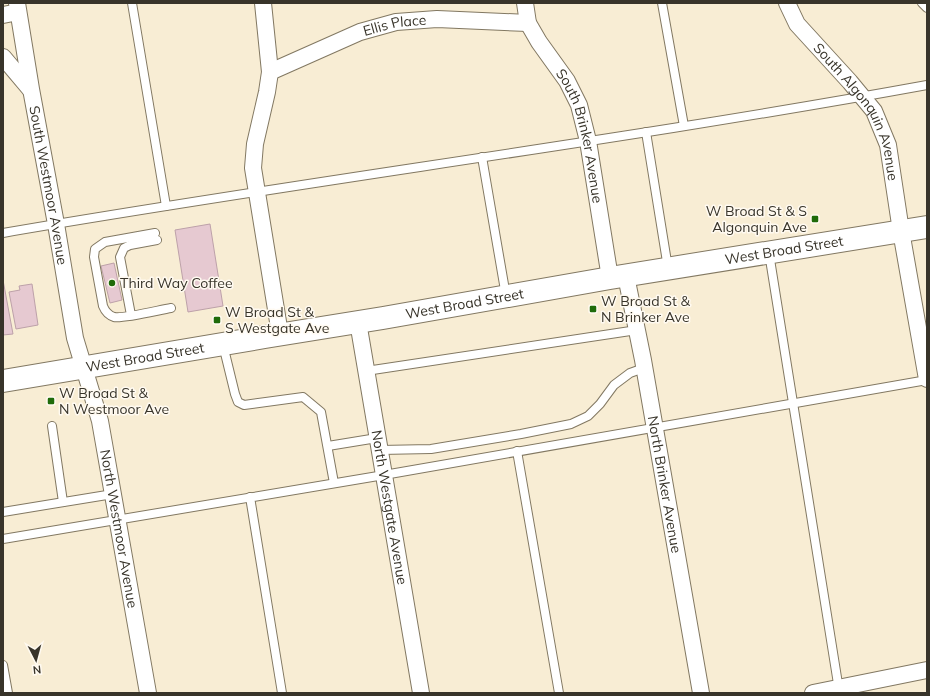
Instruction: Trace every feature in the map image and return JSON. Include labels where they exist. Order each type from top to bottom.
[{"type":"main road","name":"West Broad Street","points":[[3,380],[927,227]]},
{"type":"street","points":[[263,3],[270,72],[255,144],[253,168],[280,334]]},
{"type":"street","name":"South Brinker Avenue","points":[[525,3],[528,23],[539,42],[567,81],[579,105],[618,277]]},
{"type":"street","name":"South Algonquin Avenue","points":[[787,3],[797,24],[874,111],[888,145],[901,231],[923,333],[927,380]]},
{"type":"street","name":"South Westmoor Avenue","points":[[13,10],[31,89],[75,338],[84,366]]},
{"type":"street","name":"Ellis Place","points":[[270,72],[360,32],[396,22],[437,19],[528,23]]},
{"type":"street","points":[[3,56],[31,89]]},
{"type":"street","name":"North Brinker Avenue","points":[[618,277],[637,330],[701,693]]},
{"type":"street","name":"North Westgate Avenue","points":[[358,322],[421,693]]},
{"type":"street","name":"North Westmoor Avenue","points":[[84,366],[100,421],[148,693]]},
{"type":"street","points":[[814,693],[839,690],[927,670]]},
{"type":"lane","points":[[132,3],[166,206]]},
{"type":"lane","points":[[662,3],[684,126]]},
{"type":"lane","points":[[922,3],[927,8]]},
{"type":"lane","points":[[3,233],[166,206],[684,126],[927,85]]},
{"type":"lane","points":[[646,132],[668,269]]},
{"type":"lane","points":[[482,157],[506,296]]},
{"type":"lane","points":[[131,315],[120,257],[124,248],[156,237],[104,242],[95,249],[94,257],[103,306],[106,312],[114,316],[131,315],[171,308]]},
{"type":"lane","points":[[769,253],[839,690]]},
{"type":"lane","points":[[366,371],[637,330]]},
{"type":"lane","points":[[223,344],[238,402],[244,405],[303,397],[321,412],[334,483]]},
{"type":"lane","points":[[328,446],[379,444],[431,449],[571,424],[588,416],[600,404],[614,385],[630,372],[644,368]]},
{"type":"lane","points":[[3,539],[384,475],[927,380]]},
{"type":"lane","points":[[52,426],[62,502]]},
{"type":"lane","points":[[517,451],[559,693]]},
{"type":"lane","points":[[3,512],[113,494]]},
{"type":"lane","points":[[250,498],[282,693]]},
{"type":"lane","points":[[3,664],[8,693]]},
{"type":"building","points":[[210,224],[223,306],[188,312],[175,230]]},
{"type":"building","name":"Third Way Coffee","points":[[114,263],[122,300],[110,303],[101,266]]},
{"type":"building","points":[[3,280],[13,334],[3,335]]},
{"type":"building","points":[[32,284],[38,325],[16,329],[9,292],[20,290],[19,286]]},
{"type":"place","name":"W Broad St & S Algonquin Ave","points":[[815,219]]},
{"type":"place","name":"Third Way Coffee","points":[[112,283]]},
{"type":"place","name":"W Broad St & N Brinker Ave","points":[[593,309]]},
{"type":"place","name":"W Broad St & S Westgate Ave","points":[[217,320]]},
{"type":"place","name":"W Broad St & N Westmoor Ave","points":[[51,401]]}]
